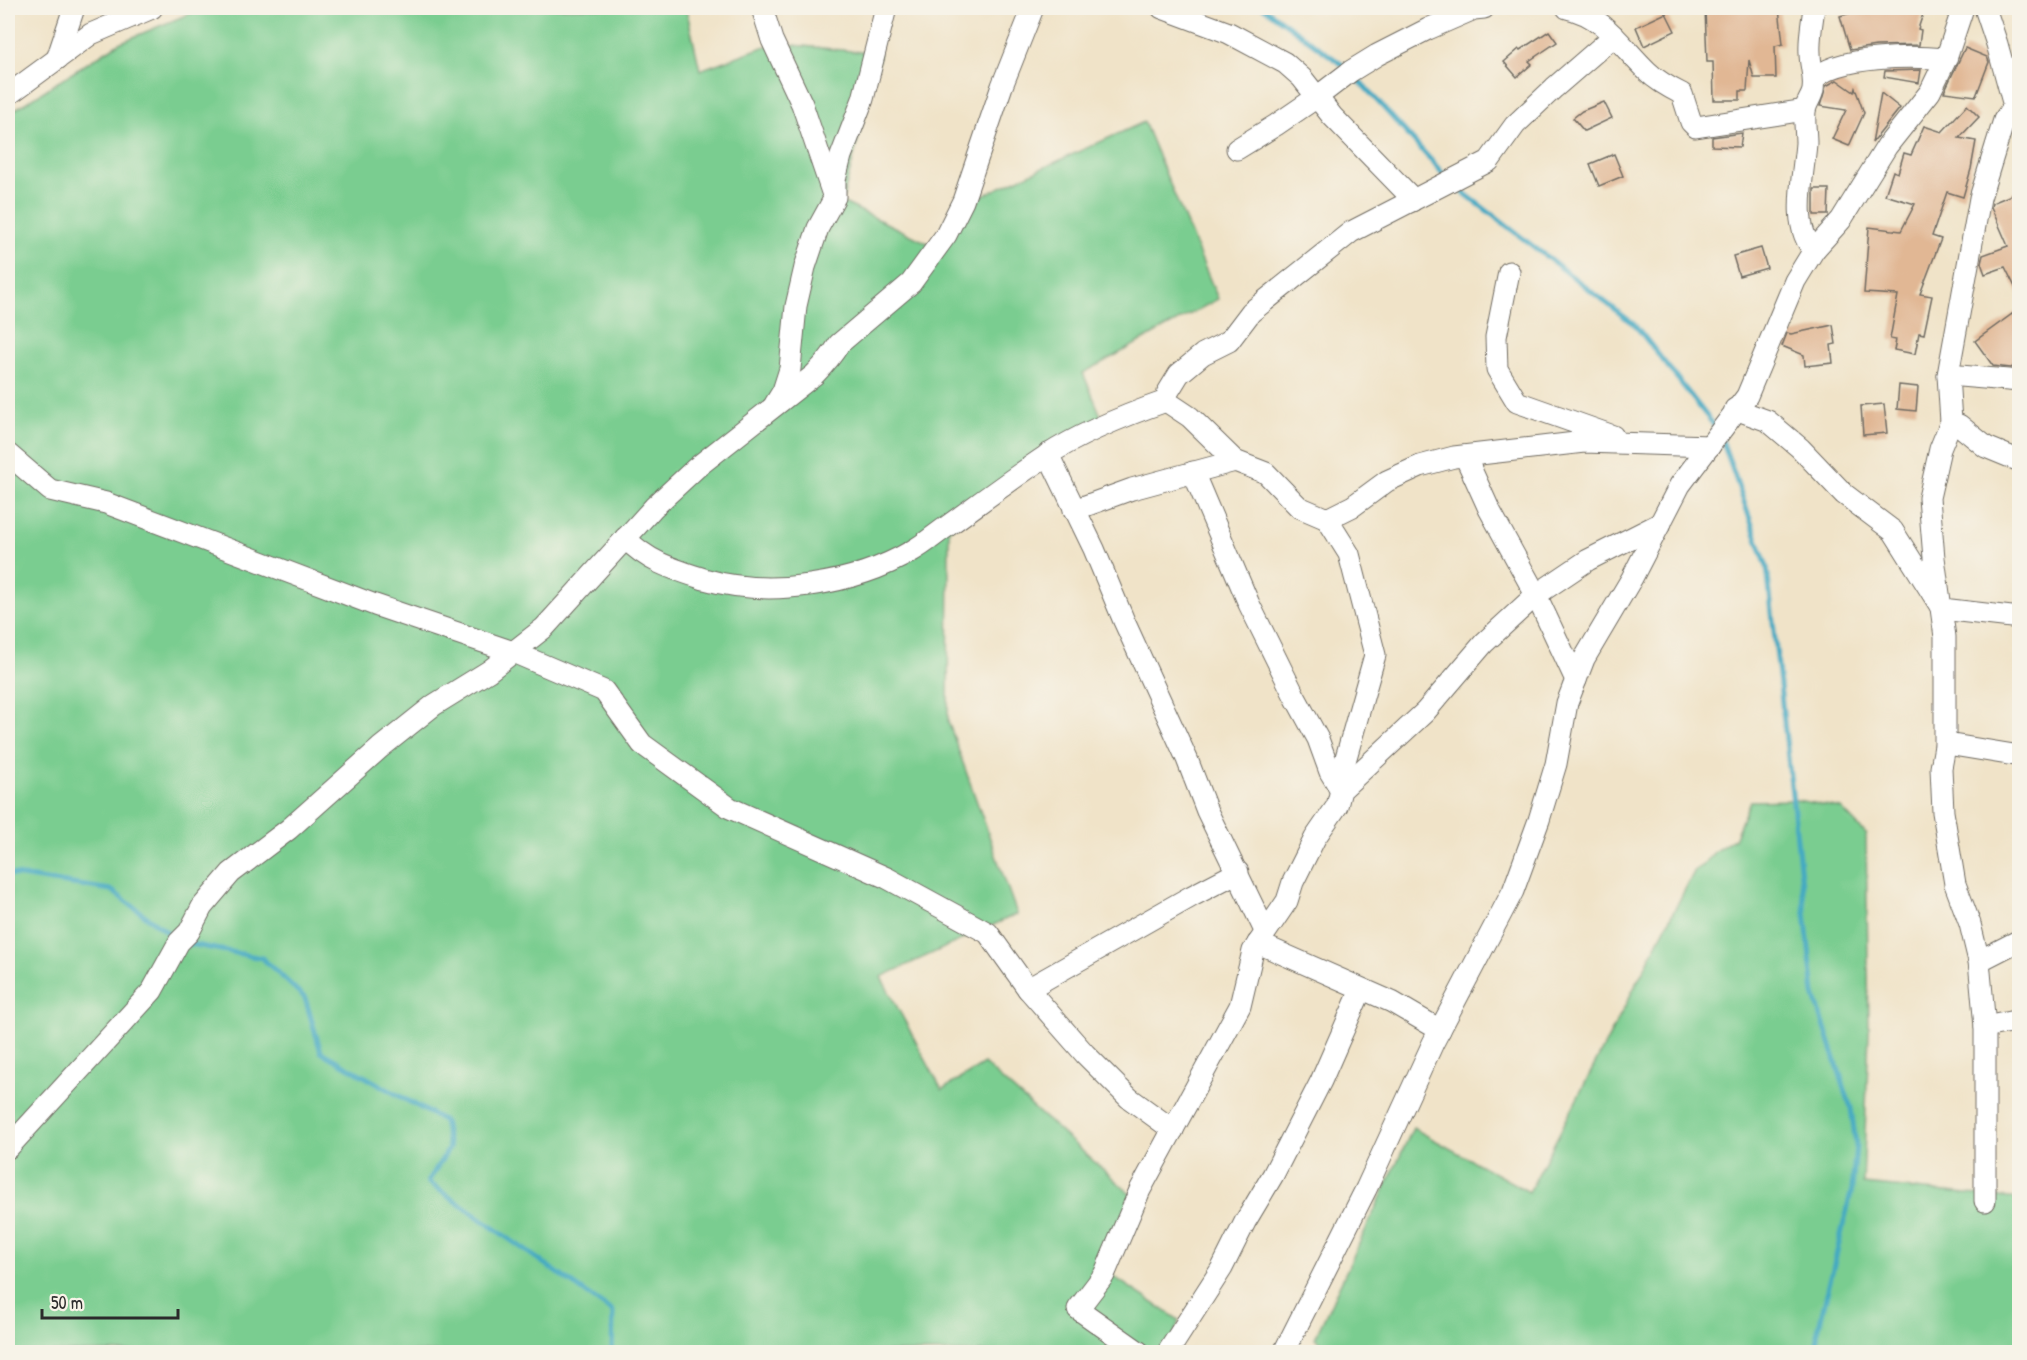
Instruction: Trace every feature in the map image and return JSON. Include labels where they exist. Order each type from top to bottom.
[{"type":"street","points":[[57,59],[74,8]]},
{"type":"street","points":[[8,95],[91,34],[152,8]]},
{"type":"street","points":[[762,8],[772,40],[802,104],[835,197]]},
{"type":"street","points":[[775,405],[783,391],[790,369],[796,306],[804,267],[818,228],[835,197],[835,180],[863,99],[886,8]]},
{"type":"street","points":[[8,1148],[152,991],[179,942],[189,932],[202,907],[231,873],[289,829],[380,748],[434,705],[489,671],[544,628],[654,507],[696,468],[814,375],[827,362],[839,344],[911,283],[946,235],[963,201],[1002,86],[1033,8]]},
{"type":"street","points":[[1162,8],[1229,33],[1285,63],[1302,78],[1332,116],[1408,194],[1412,201]]},
{"type":"street","points":[[1237,149],[1317,98],[1350,70],[1428,29],[1474,9],[1484,8]]},
{"type":"street","points":[[1567,8],[1596,12],[1614,36],[1648,73],[1682,94],[1691,122],[1696,127],[1805,110]]},
{"type":"street","points":[[1814,8],[1809,51],[1814,78],[1813,93],[1805,110],[1806,142],[1800,209],[1802,229],[1814,250]]},
{"type":"street","points":[[1284,1353],[1366,1189],[1440,1030],[1513,891],[1552,775],[1567,703],[1584,659],[1632,578],[1680,485],[1747,396],[1796,281],[1814,250],[1841,220],[1887,146],[1930,92],[1946,59],[1964,8]]},
{"type":"street","points":[[1985,8],[2017,107],[2004,120],[1980,198],[1948,375],[1951,422],[1940,449],[1929,498],[1934,558],[1945,637],[1945,746],[1941,768],[1943,812],[1955,884],[1970,924],[1979,960],[1985,1027],[1986,1201]]},
{"type":"street","points":[[1166,401],[1168,392],[1179,374],[1203,354],[1228,341],[1251,312],[1351,232],[1489,161],[1515,125],[1614,36]]},
{"type":"street","points":[[1814,78],[1833,68],[1867,60],[1898,57],[1946,59]]},
{"type":"street","points":[[1509,272],[1496,337],[1497,369],[1517,402],[1632,442]]},
{"type":"street","points":[[1948,375],[2019,381]]},
{"type":"street","points":[[625,538],[638,551],[669,568],[723,584],[765,588],[813,584],[862,573],[912,551],[1048,454],[1125,415],[1166,401]]},
{"type":"street","points":[[1139,1353],[1078,1309],[1104,1275],[1140,1190],[1240,1006],[1253,951],[1287,901],[1293,882],[1315,838],[1337,807],[1375,655],[1349,554],[1328,519],[1299,507],[1266,473],[1234,461],[1190,417],[1166,401]]},
{"type":"street","points":[[1735,409],[1768,421],[1800,448],[1844,494],[1893,531],[1942,609]]},
{"type":"street","points":[[1951,422],[1959,425],[1986,447],[2019,460]]},
{"type":"street","points":[[1328,519],[1353,506],[1387,481],[1420,466],[1465,456],[1584,441],[1710,446]]},
{"type":"street","points":[[8,454],[50,490],[106,503],[375,605],[513,652],[604,691],[642,744],[730,808],[887,878],[988,933],[1028,989],[1084,1054],[1129,1098],[1173,1130]]},
{"type":"street","points":[[1048,454],[1094,549],[1187,759],[1207,811],[1238,872],[1262,937],[1361,990],[1392,1002],[1440,1030]]},
{"type":"street","points":[[1465,456],[1489,509],[1536,595],[1576,680]]},
{"type":"street","points":[[1074,510],[1132,489],[1234,461]]},
{"type":"street","points":[[1193,472],[1249,604],[1318,739],[1330,772],[1340,788]]},
{"type":"street","points":[[1340,788],[1425,712],[1484,643],[1536,595],[1588,560],[1661,523]]},
{"type":"street","points":[[1942,609],[2019,618]]},
{"type":"street","points":[[1945,746],[1953,745],[2019,756]]},
{"type":"street","points":[[1028,989],[1238,872]]},
{"type":"street","points":[[1979,960],[2019,940]]},
{"type":"street","points":[[1168,1353],[1222,1268],[1245,1222],[1273,1175],[1321,1081],[1361,990]]},
{"type":"street","points":[[1985,1027],[2019,1020]]},
{"type":"green space","points":[[203,8],[686,8],[700,70],[774,43],[880,54],[842,202],[938,248],[983,195],[1144,122],[1218,299],[1083,373],[1104,423],[949,530],[948,721],[1017,914],[881,977],[942,1090],[984,1064],[1134,1197],[1108,1273],[1179,1320],[1169,1352],[8,1352],[8,114],[119,43]]},
{"type":"green space","points":[[1797,800],[1841,808],[1866,834],[1869,1033],[1863,1184],[2019,1199],[2019,1352],[1333,1352],[1315,1338],[1413,1128],[1529,1192],[1695,870],[1703,865],[1715,851],[1734,839],[1750,801]]},
{"type":"building","points":[[1705,8],[1751,8],[1751,10],[1779,8],[1783,44],[1775,46],[1776,78],[1754,78],[1749,60],[1747,91],[1740,91],[1740,100],[1714,100],[1713,62],[1707,62]]},
{"type":"building","points":[[1869,8],[1925,8],[1918,29],[1921,30],[1919,45],[1876,46],[1850,50],[1840,16]]},
{"type":"building","points":[[1666,13],[1675,31],[1644,46],[1636,27]]},
{"type":"building","points":[[1549,31],[1557,42],[1529,61],[1532,64],[1517,77],[1504,62],[1519,49]]},
{"type":"building","points":[[1965,48],[1987,57],[1989,62],[1976,96],[1944,92]]},
{"type":"building","points":[[1921,70],[1919,83],[1884,77],[1885,71]]},
{"type":"building","points":[[1837,80],[1854,92],[1855,88],[1864,113],[1849,146],[1832,139],[1846,110],[1820,106],[1826,86]]},
{"type":"building","points":[[1881,93],[1900,108],[1872,143]]},
{"type":"building","points":[[1604,102],[1612,118],[1584,131],[1573,118],[1582,111]]},
{"type":"building","points":[[1967,105],[1979,117],[1959,138],[1976,141],[1971,169],[1963,197],[1947,192],[1932,236],[1941,239],[1920,294],[1932,296],[1924,334],[1919,333],[1915,354],[1894,350],[1896,340],[1890,339],[1898,295],[1864,293],[1869,227],[1901,231],[1915,204],[1885,195],[1893,171],[1898,173],[1904,153],[1911,155],[1924,126],[1942,132]]},
{"type":"building","points":[[1742,133],[1740,147],[1712,146],[1712,137]]},
{"type":"building","points":[[1614,154],[1623,176],[1599,186],[1590,164]]},
{"type":"building","points":[[2019,187],[2019,295],[2005,267],[1985,274],[1981,263],[1983,255],[2008,246],[1991,207],[1992,203],[2009,196]]},
{"type":"building","points":[[1814,189],[1829,189],[1828,215],[1814,215]]},
{"type":"building","points":[[1761,248],[1767,268],[1739,276],[1733,256]]},
{"type":"building","points":[[2019,309],[2019,362],[2011,368],[1993,366],[1975,341]]},
{"type":"building","points":[[1833,325],[1836,344],[1831,345],[1833,363],[1805,366],[1804,355],[1782,346],[1787,333]]},
{"type":"building","points":[[1899,385],[1918,387],[1916,411],[1897,409]]},
{"type":"building","points":[[1884,404],[1887,433],[1863,435],[1861,406]]},
{"type":"waterway","points":[[1264,8],[1347,68]]},
{"type":"waterway","points":[[1354,75],[1446,177]]},
{"type":"waterway","points":[[1455,186],[1635,325],[1717,429]]},
{"type":"waterway","points":[[1722,440],[1767,567],[1814,994],[1851,1108],[1856,1145],[1852,1189],[1817,1335],[1818,1352]]},
{"type":"waterway","points":[[8,874],[111,890],[175,938]]},
{"type":"waterway","points":[[185,943],[262,958],[305,998],[321,1052],[444,1121],[449,1148],[428,1182],[613,1312],[612,1352]]}]
